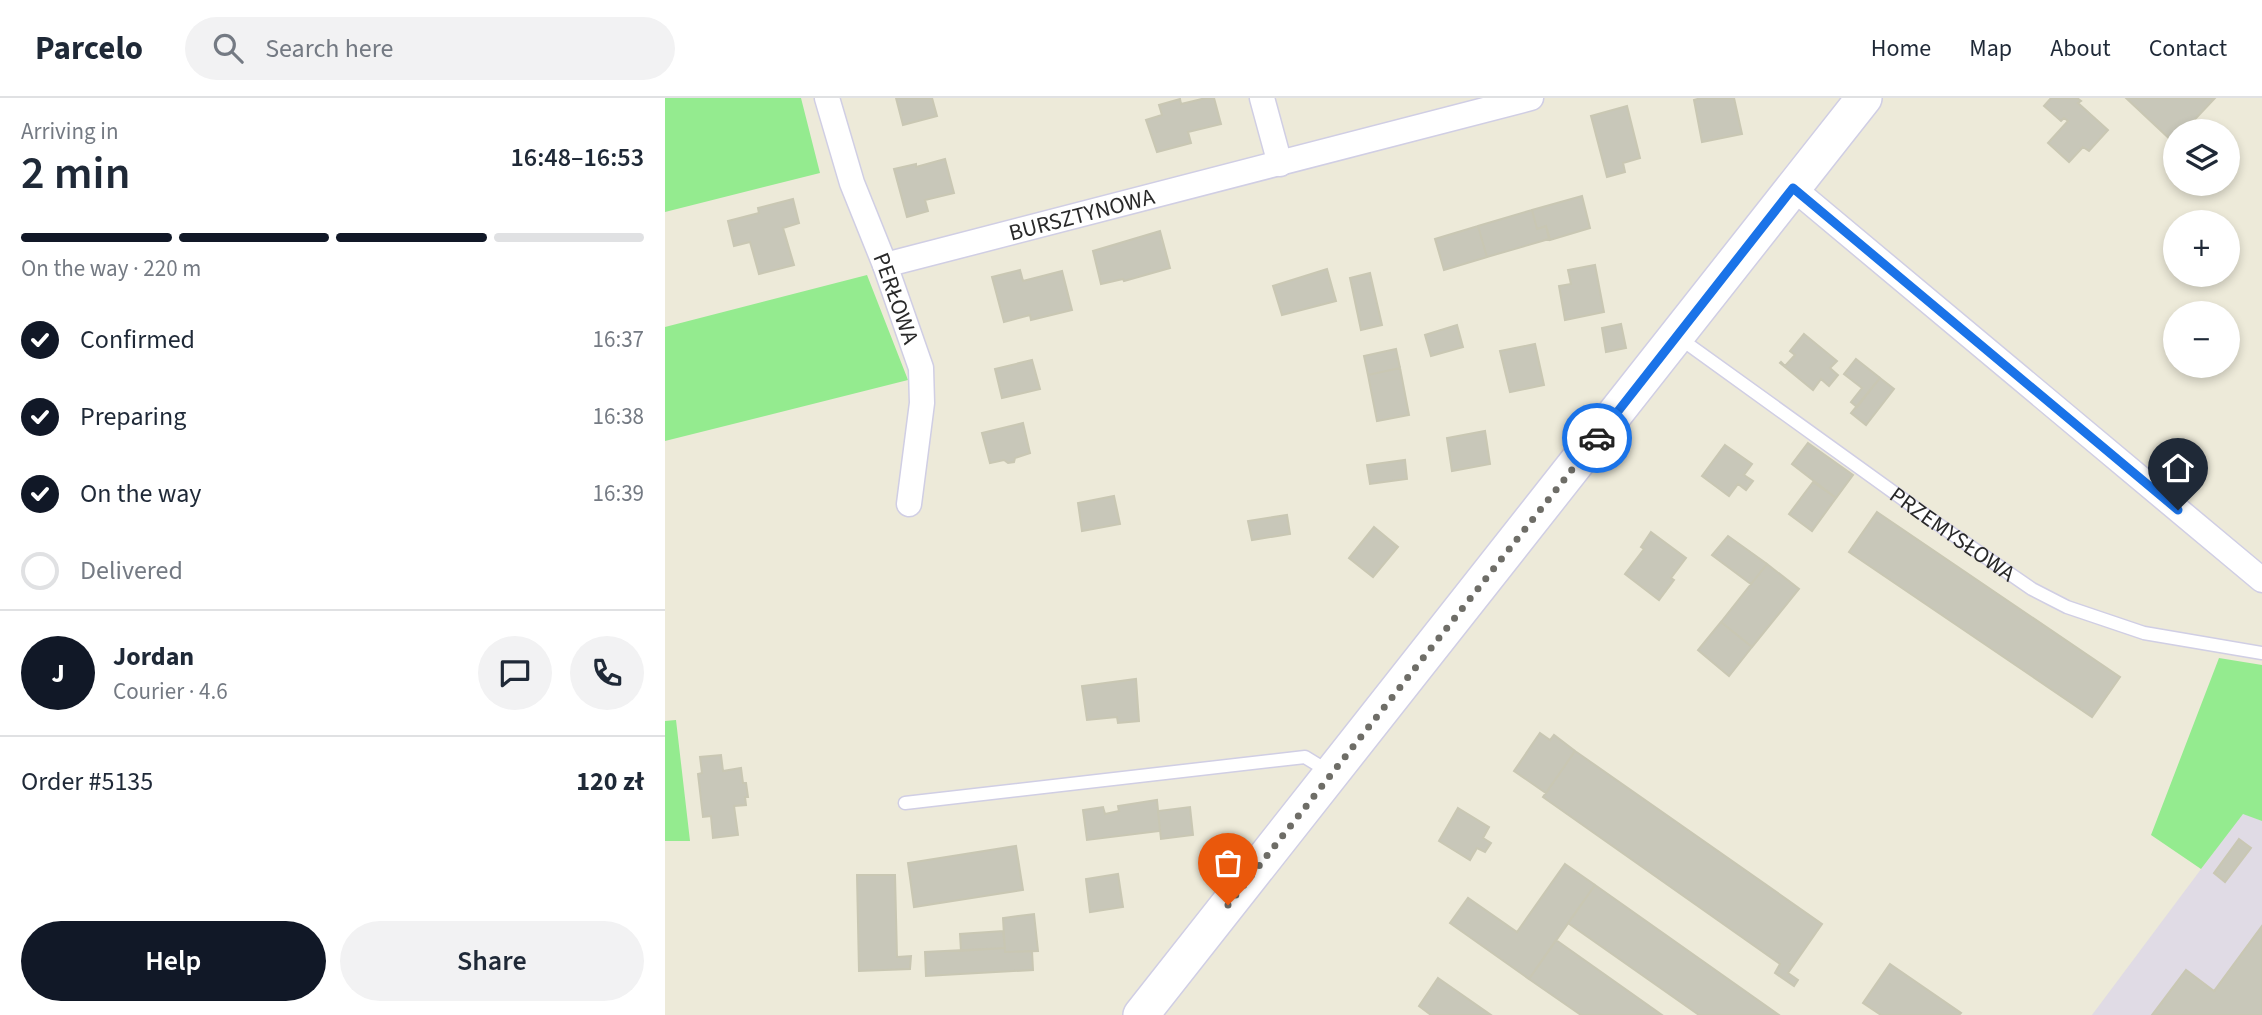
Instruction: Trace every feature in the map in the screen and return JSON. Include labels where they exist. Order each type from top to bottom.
[{"type":"main road","points":[[1141,1015],[1864,98]]},
{"type":"street","name":"PERŁOWA","points":[[827,98],[852,183],[885,265],[921,368],[922,403],[909,504]]},
{"type":"street","points":[[1262,98],[1280,164]]},
{"type":"street","name":"BURSZTYNOWA","points":[[885,265],[1531,98]]},
{"type":"street","points":[[1793,188],[2262,580]]},
{"type":"lane","name":"PRZEMYSŁOWA","points":[[1678,337],[2032,589],[2067,607],[2144,633],[2262,653]]},
{"type":"lane","points":[[905,803],[1305,757],[1332,774]]},
{"type":"shaded area","points":[[2243,813],[2262,821],[2262,1015],[2092,1015]]},
{"type":"green space","points":[[665,98],[801,98],[820,173],[665,212]]},
{"type":"green space","points":[[867,275],[908,380],[665,441],[665,327]]},
{"type":"green space","points":[[2219,658],[2262,665],[2262,821],[2243,814],[2201,869],[2151,835]]},
{"type":"green space","points":[[676,720],[690,841],[665,841],[665,721]]},
{"type":"building","points":[[896,98],[932,98],[937,116],[903,125]]},
{"type":"building","points":[[1214,98],[1221,124],[1188,132],[1191,143],[1157,152],[1146,120],[1162,115],[1159,105],[1180,99],[1181,104]]},
{"type":"building","points":[[1734,98],[1742,134],[1702,142],[1694,100]]},
{"type":"building","points":[[2051,98],[2077,98],[2081,101],[2078,103],[2108,130],[2089,151],[2083,147],[2069,162],[2048,143],[2068,121],[2064,118],[2061,121],[2044,106]]},
{"type":"building","points":[[2126,98],[2215,98],[2195,119],[2163,119],[2163,133]]},
{"type":"building","points":[[1627,106],[1640,158],[1623,163],[1625,172],[1607,177],[1591,116]]},
{"type":"building","points":[[945,159],[954,193],[925,200],[928,211],[907,217],[894,169],[916,164],[916,167]]},
{"type":"building","points":[[1582,196],[1590,228],[1550,240],[1546,226],[1537,229],[1532,210]]},
{"type":"building","points":[[793,199],[799,223],[783,228],[794,265],[759,274],[750,242],[734,246],[728,221],[759,213],[758,208]]},
{"type":"building","points":[[1532,210],[1537,229],[1546,226],[1549,239],[1487,257],[1478,226]]},
{"type":"building","points":[[1478,226],[1487,257],[1444,270],[1435,239]]},
{"type":"building","points":[[1160,231],[1170,268],[1124,281],[1123,279],[1101,284],[1093,251]]},
{"type":"building","points":[[1595,265],[1604,312],[1565,320],[1559,286],[1571,284],[1568,270]]},
{"type":"building","points":[[1327,269],[1336,301],[1282,315],[1273,286]]},
{"type":"building","points":[[1020,270],[1023,281],[1062,271],[1072,310],[1031,320],[1030,315],[1004,322],[992,277]]},
{"type":"building","points":[[1370,273],[1382,325],[1361,330],[1350,278]]},
{"type":"building","points":[[1621,324],[1626,348],[1606,352],[1602,328]]},
{"type":"building","points":[[1457,325],[1463,347],[1431,356],[1425,335]]},
{"type":"building","points":[[1804,334],[1837,361],[1830,368],[1838,375],[1829,386],[1821,379],[1813,390],[1780,363],[1785,366],[1795,355],[1790,351]]},
{"type":"building","points":[[1535,344],[1544,385],[1510,392],[1500,351]]},
{"type":"building","points":[[1396,349],[1400,368],[1368,375],[1364,356]]},
{"type":"building","points":[[1856,359],[1880,378],[1857,407],[1851,402],[1862,388],[1844,374]]},
{"type":"building","points":[[1032,360],[1040,389],[1002,398],[995,369]]},
{"type":"building","points":[[1400,368],[1409,415],[1377,421],[1368,375]]},
{"type":"building","points":[[1880,378],[1894,389],[1866,425],[1851,413]]},
{"type":"building","points":[[1023,423],[1030,453],[1015,458],[1014,462],[1008,463],[1004,460],[990,463],[982,433]]},
{"type":"building","points":[[1485,431],[1490,464],[1452,471],[1447,438]]},
{"type":"building","points":[[1808,443],[1853,475],[1836,498],[1792,464]]},
{"type":"building","points":[[1725,445],[1752,464],[1744,475],[1753,481],[1746,490],[1738,484],[1729,496],[1702,476]]},
{"type":"building","points":[[1405,460],[1407,479],[1370,484],[1367,465]]},
{"type":"building","points":[[1813,482],[1836,498],[1812,531],[1789,514]]},
{"type":"building","points":[[1114,496],[1120,524],[1082,531],[1078,503]]},
{"type":"building","points":[[1877,512],[2120,677],[2092,717],[1849,552]]},
{"type":"building","points":[[1287,515],[1290,534],[1252,540],[1248,521]]},
{"type":"building","points":[[1374,527],[1398,547],[1373,577],[1349,558]]},
{"type":"building","points":[[1651,532],[1686,558],[1659,600],[1625,574],[1644,549],[1641,547]]},
{"type":"building","points":[[1728,536],[1767,564],[1751,584],[1712,555]]},
{"type":"building","points":[[1767,564],[1799,589],[1752,647],[1721,622]]},
{"type":"building","points":[[1721,622],[1752,647],[1729,676],[1698,650]]},
{"type":"building","points":[[1136,679],[1139,721],[1118,723],[1117,717],[1087,720],[1082,686]]},
{"type":"building","points":[[1540,733],[1550,740],[1554,735],[1575,751],[1546,793],[1514,771]]},
{"type":"building","points":[[1575,751],[1822,924],[1788,973],[1798,980],[1794,986],[1775,973],[1780,964],[1543,797]]},
{"type":"building","points":[[721,755],[723,771],[741,768],[748,797],[745,797],[746,805],[734,806],[738,835],[713,838],[711,816],[703,817],[698,774],[702,773],[700,757]]},
{"type":"building","points":[[1157,800],[1160,831],[1087,840],[1083,810],[1103,807],[1105,814],[1119,811],[1118,806]]},
{"type":"building","points":[[1190,807],[1193,835],[1161,839],[1158,811]]},
{"type":"building","points":[[1458,808],[1489,827],[1483,838],[1491,843],[1485,852],[1477,848],[1470,860],[1439,841]]},
{"type":"building","points":[[2239,839],[2251,848],[2225,882],[2214,873]]},
{"type":"building","points":[[1016,846],[1023,890],[914,907],[908,863]]},
{"type":"building","points":[[1565,864],[1595,885],[1529,979],[1450,923],[1468,898],[1517,932]]},
{"type":"building","points":[[1118,874],[1123,907],[1090,912],[1086,879]]},
{"type":"building","points":[[857,875],[895,875],[897,957],[911,956],[910,969],[859,971]]},
{"type":"building","points":[[1595,885],[1779,1015],[1699,1015],[1568,923]]},
{"type":"building","points":[[1034,914],[1038,951],[1005,952],[1003,918]]},
{"type":"building","points":[[2262,926],[2262,1015],[2152,1015],[2186,970],[2214,991]]},
{"type":"building","points":[[1003,931],[1005,948],[961,951],[960,934]]},
{"type":"building","points":[[1556,940],[1662,1015],[1581,1015],[1529,979]]},
{"type":"building","points":[[1005,948],[1005,952],[1032,951],[1033,970],[926,976],[925,952]]},
{"type":"building","points":[[1890,964],[1961,1013],[1881,1015],[1863,1003]]},
{"type":"building","points":[[1438,978],[1491,1015],[1431,1015],[1419,1006]]},
{"type":"way so far","points":[[1228,905],[1597,438]]},
{"type":"route","points":[[1597,438],[1793,188],[2178,510]]}]
